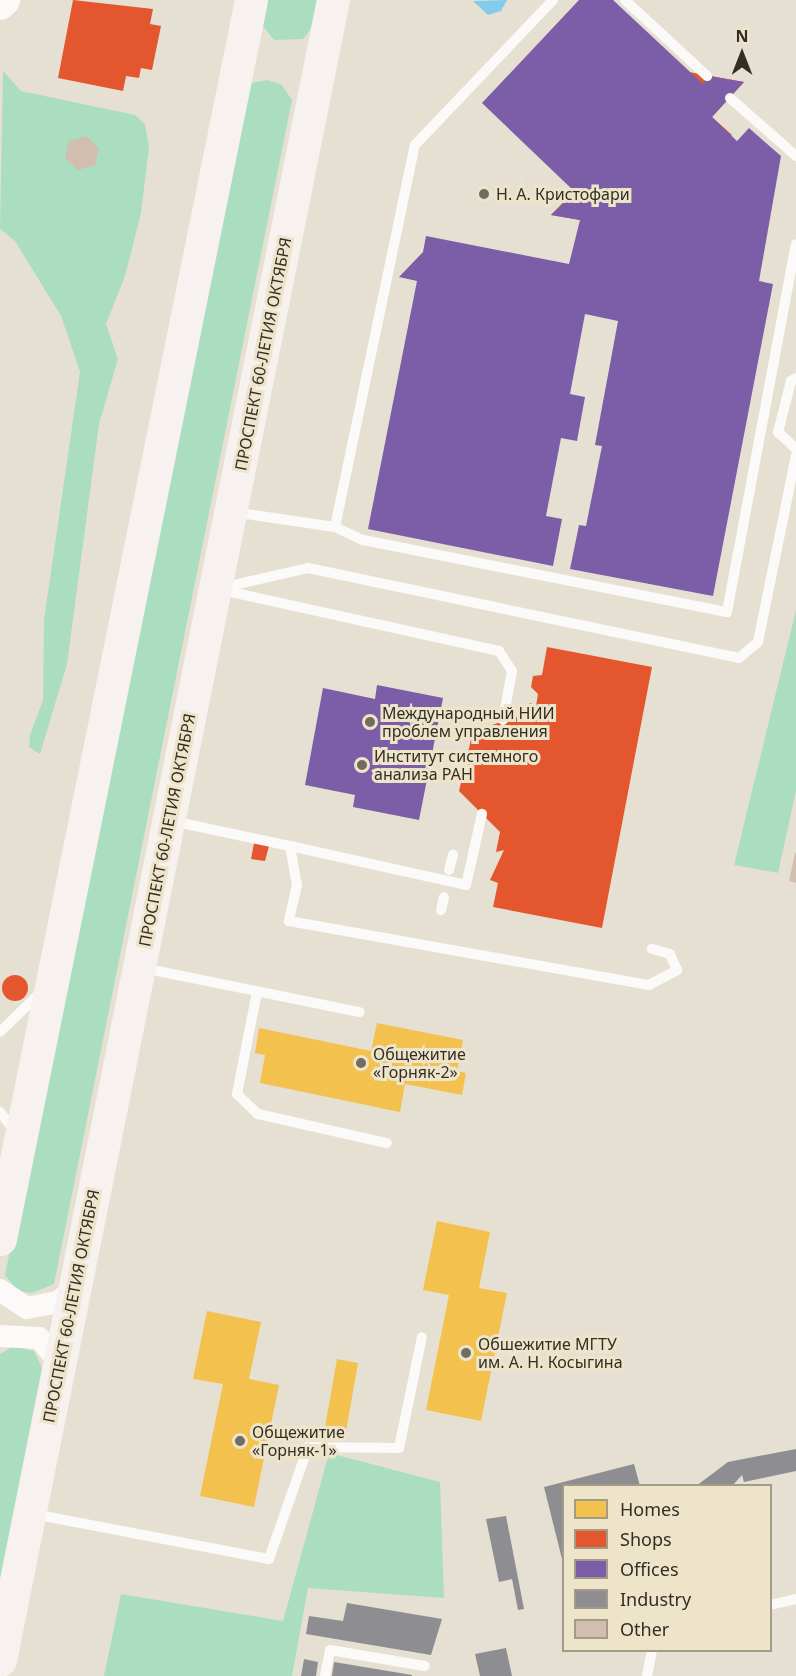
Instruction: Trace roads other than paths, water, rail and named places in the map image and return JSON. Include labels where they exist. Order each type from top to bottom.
[{"type":"main road","points":[[0,4],[4,0]]},
{"type":"main road","points":[[0,1239],[13,1154],[52,983],[251,0]]},
{"type":"main road","name":"ПРОСПЕКТ 60-ЛЕТИЯ ОКТЯБРЯ","points":[[0,1660],[333,0]]},
{"type":"street","points":[[0,1290],[27,1308],[58,1302],[74,1289]]},
{"type":"street","points":[[0,1336],[22,1333],[39,1338],[60,1363]]},
{"type":"lane","points":[[334,527],[416,145],[553,0]]},
{"type":"lane","points":[[625,0],[707,76]]},
{"type":"lane","points":[[730,98],[796,156]]},
{"type":"lane","points":[[232,512],[334,527],[363,540],[727,612],[796,244]]},
{"type":"lane","points":[[796,378],[790,381],[778,432],[796,449]]},
{"type":"lane","points":[[216,589],[308,568],[739,658],[758,642],[796,456]]},
{"type":"lane","points":[[216,589],[283,600],[314,614],[499,651],[512,671],[503,720]]},
{"type":"lane","points":[[169,821],[466,885],[482,814]]},
{"type":"lane","points":[[290,846],[297,885],[289,921],[649,985],[677,970],[670,954],[652,949]]},
{"type":"lane","points":[[449,870],[453,855]]},
{"type":"lane","points":[[441,910],[444,897]]},
{"type":"lane","points":[[139,967],[360,1012]]},
{"type":"lane","points":[[0,1032],[52,983]]},
{"type":"lane","points":[[256,992],[237,1094],[258,1114],[387,1143]]},
{"type":"lane","points":[[0,1112],[13,1154]]},
{"type":"lane","points":[[30,1514],[269,1559],[308,1447],[399,1448],[422,1337]]},
{"type":"lane","points":[[772,1605],[796,1599]]},
{"type":"lane","points":[[325,1676],[330,1650],[425,1666]]},
{"type":"lane","points":[[647,1676],[652,1652]]},
{"type":"water","points":[[507,0],[501,11],[488,15],[473,1]]},
{"type":"place","name":"Н. А. Кристофари","points":[[484,194]]},
{"type":"place","name":"Международный НИИ проблем управления","points":[[370,722]]},
{"type":"place","name":"Институт системного анализа РАН","points":[[362,765]]},
{"type":"place","name":"Общежитие «Горняк-2»","points":[[361,1063]]},
{"type":"place","name":"Общежитие МГТУ им. А. Н. Косыгина","points":[[466,1353]]},
{"type":"place","name":"Общежитие «Горняк-1»","points":[[240,1441]]}]
